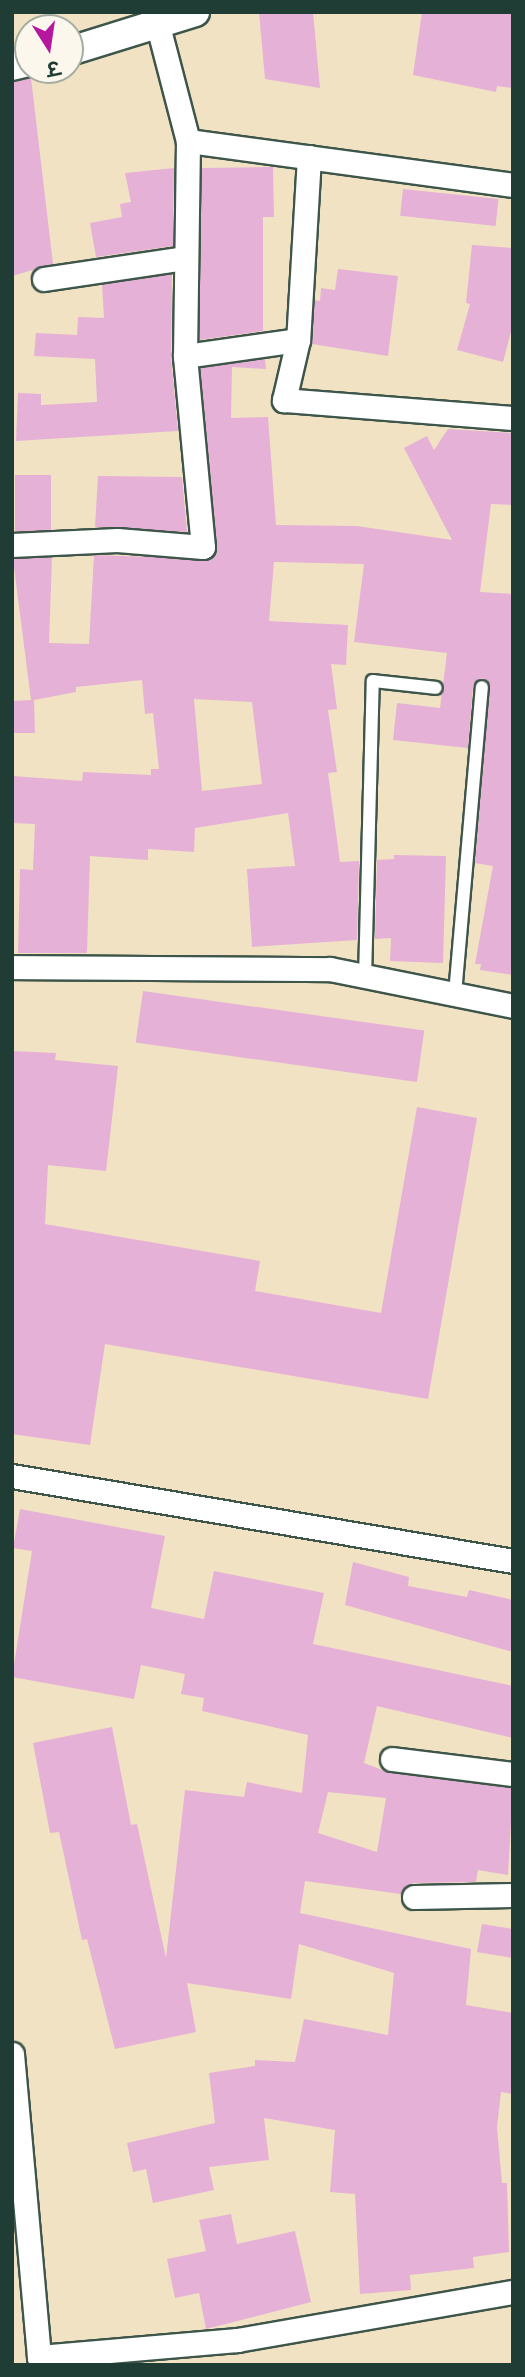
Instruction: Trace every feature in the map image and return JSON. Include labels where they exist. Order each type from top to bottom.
[{"type":"street","points":[[84,47],[158,26],[195,12]]},
{"type":"street","points":[[12,545],[117,540],[203,547],[185,356],[184,258],[188,141],[158,26]]},
{"type":"street","points":[[188,141],[513,185]]},
{"type":"street","points":[[309,157],[298,340],[285,400],[513,418]]},
{"type":"street","points":[[44,279],[184,258]]},
{"type":"street","points":[[185,356],[298,340]]},
{"type":"street","points":[[12,967],[330,968],[365,978],[513,1006]]},
{"type":"street","points":[[12,1476],[513,1560]]},
{"type":"street","points":[[392,1759],[513,1774]]},
{"type":"street","points":[[414,1897],[513,1895]]},
{"type":"street","points":[[12,2054],[39,2357],[237,2340],[513,2292]]},
{"type":"lane","points":[[365,978],[373,681],[436,688]]},
{"type":"lane","points":[[455,994],[482,687]]},
{"type":"building","points":[[259,12],[313,12],[320,88],[265,79]]},
{"type":"building","points":[[422,12],[513,12],[513,88],[497,86],[496,92],[413,75]]},
{"type":"building","points":[[12,82],[32,84],[53,264],[12,276]]},
{"type":"building","points":[[273,167],[274,217],[263,217],[263,331],[199,340],[202,168]]},
{"type":"building","points":[[174,168],[173,246],[96,257],[90,223],[122,217],[120,204],[131,202],[125,173]]},
{"type":"building","points":[[403,189],[498,199],[496,226],[400,216]]},
{"type":"building","points":[[472,245],[513,248],[513,324],[503,362],[457,350],[470,304],[466,303]]},
{"type":"building","points":[[338,269],[398,276],[388,356],[312,344],[314,300],[320,301],[321,288],[335,290]]},
{"type":"building","points":[[172,274],[171,357],[178,431],[16,441],[18,393],[41,394],[41,405],[97,402],[95,359],[34,356],[36,333],[77,335],[78,317],[104,318],[102,284]]},
{"type":"building","points":[[265,359],[266,369],[232,367],[231,418],[268,417],[276,525],[357,526],[452,540],[404,448],[427,436],[434,450],[448,429],[513,433],[513,505],[491,504],[480,592],[513,594],[513,975],[480,970],[481,964],[475,964],[493,866],[475,863],[490,684],[482,678],[473,686],[468,748],[393,740],[397,703],[440,708],[447,653],[354,642],[364,564],[274,562],[269,621],[348,625],[346,665],[331,664],[337,709],[328,710],[337,772],[328,773],[340,862],[359,861],[357,940],[252,947],[247,869],[295,866],[288,813],[195,828],[194,852],[148,849],[148,860],[90,856],[87,953],[18,953],[20,869],[33,870],[35,824],[12,823],[12,776],[82,781],[83,772],[151,775],[151,769],[159,769],[153,713],[145,714],[142,680],[76,687],[76,692],[34,700],[35,733],[12,733],[12,701],[31,700],[13,559],[52,557],[49,643],[89,644],[94,555],[210,559],[217,546],[200,368]],"holes":[[[194,699],[252,702],[262,784],[202,791]]]},
{"type":"building","points":[[15,475],[51,475],[51,531],[15,531]]},
{"type":"building","points":[[98,476],[182,477],[187,532],[95,527]]},
{"type":"building","points":[[394,855],[446,856],[443,963],[390,961],[391,938],[375,939],[377,860],[394,859]]},
{"type":"building","points":[[143,991],[424,1031],[417,1082],[136,1042]]},
{"type":"building","points":[[12,1051],[56,1053],[55,1060],[118,1066],[106,1171],[48,1165],[45,1224],[260,1261],[255,1291],[381,1313],[417,1107],[477,1118],[428,1399],[105,1344],[90,1445],[12,1434]]},
{"type":"building","points":[[20,1509],[165,1536],[151,1608],[204,1619],[214,1571],[324,1593],[313,1644],[513,1686],[513,1738],[377,1706],[364,1763],[390,1773],[513,1788],[508,1875],[478,1870],[476,1882],[413,1883],[401,1894],[305,1881],[300,1913],[471,1949],[466,2005],[513,2013],[513,2094],[501,2092],[497,2127],[502,2183],[507,2183],[509,2252],[473,2257],[474,2268],[410,2275],[411,2290],[360,2294],[355,2194],[330,2192],[335,2130],[264,2118],[269,2160],[209,2167],[214,2190],[153,2203],[146,2169],[133,2172],[127,2143],[215,2123],[209,2073],[255,2066],[255,2060],[295,2062],[304,2019],[388,2035],[394,1973],[299,1944],[291,1999],[187,1983],[196,2032],[115,2049],[87,1939],[82,1940],[59,1832],[50,1833],[33,1743],[112,1727],[131,1825],[137,1824],[166,1958],[185,1790],[244,1797],[247,1782],[302,1793],[308,1735],[202,1711],[204,1698],[181,1694],[185,1674],[141,1665],[134,1699],[12,1677],[32,1551],[13,1548]],"holes":[[[328,1792],[386,1798],[377,1852],[318,1833]]]},
{"type":"building","points":[[353,1562],[409,1577],[408,1586],[467,1597],[469,1590],[513,1600],[513,1652],[345,1605]]},
{"type":"building","points":[[482,1924],[513,1929],[513,1958],[477,1952]]},
{"type":"building","points":[[231,2214],[237,2244],[295,2231],[311,2302],[206,2329],[199,2293],[175,2298],[167,2259],[206,2251],[199,2220]]}]
